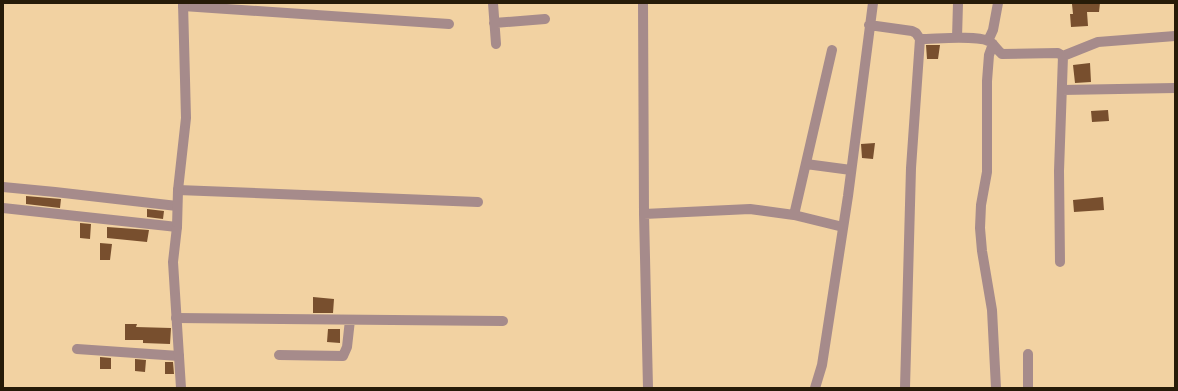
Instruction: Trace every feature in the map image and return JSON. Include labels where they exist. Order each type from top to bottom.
[{"type":"street","points":[[493,3],[496,44]]},
{"type":"street","points":[[643,3],[644,214],[648,388]]},
{"type":"street","points":[[816,388],[822,365],[852,170],[869,25],[873,3]]},
{"type":"street","points":[[957,38],[958,3]]},
{"type":"street","points":[[996,388],[993,316],[982,251],[980,228],[981,205],[987,172],[987,81],[989,54],[998,3]]},
{"type":"street","points":[[181,388],[173,262],[177,227],[178,190],[186,118],[183,5],[449,24]]},
{"type":"street","points":[[494,23],[545,19]]},
{"type":"street","points":[[869,25],[912,30],[920,39],[912,168],[905,388]]},
{"type":"street","points":[[1063,56],[1098,42],[1175,36]]},
{"type":"street","points":[[920,39],[974,39],[991,43],[1002,54],[1058,53],[1063,56]]},
{"type":"street","points":[[794,215],[832,50]]},
{"type":"street","points":[[1060,262],[1059,171],[1063,56]]},
{"type":"street","points":[[1062,90],[1175,88]]},
{"type":"street","points":[[806,164],[852,170]]},
{"type":"street","points":[[3,187],[177,206]]},
{"type":"street","points":[[178,190],[478,202]]},
{"type":"street","points":[[3,208],[177,227]]},
{"type":"street","points":[[644,214],[750,209],[794,215],[843,227]]},
{"type":"street","points":[[176,318],[502,322]]},
{"type":"street","points":[[279,355],[343,356],[346,348],[350,320]]},
{"type":"street","points":[[77,349],[178,356]]},
{"type":"street","points":[[1028,354],[1028,388]]},
{"type":"building","points":[[1100,3],[1099,12],[1087,12],[1088,26],[1071,27],[1070,14],[1073,14],[1072,4]]},
{"type":"building","points":[[926,45],[940,45],[938,59],[927,59]]},
{"type":"building","points":[[1090,63],[1091,82],[1075,83],[1073,65]]},
{"type":"building","points":[[1108,110],[1109,121],[1092,122],[1091,111]]},
{"type":"building","points":[[875,143],[873,159],[862,158],[861,144]]},
{"type":"building","points":[[26,196],[61,199],[60,208],[26,204]]},
{"type":"building","points":[[1103,197],[1104,210],[1074,212],[1073,200]]},
{"type":"building","points":[[147,209],[164,211],[163,219],[147,217]]},
{"type":"building","points":[[80,223],[91,224],[90,239],[80,238]]},
{"type":"building","points":[[107,227],[149,230],[147,242],[107,238]]},
{"type":"building","points":[[100,243],[112,244],[110,260],[100,260]]},
{"type":"building","points":[[313,297],[334,299],[333,313],[313,313]]},
{"type":"building","points":[[125,324],[137,324],[136,327],[171,328],[170,344],[143,343],[143,340],[125,340]]},
{"type":"building","points":[[328,329],[340,329],[340,343],[327,342]]},
{"type":"building","points":[[100,357],[111,358],[111,369],[100,369]]},
{"type":"building","points":[[135,359],[146,360],[145,372],[135,371]]},
{"type":"building","points":[[165,362],[173,362],[174,374],[165,374]]}]
